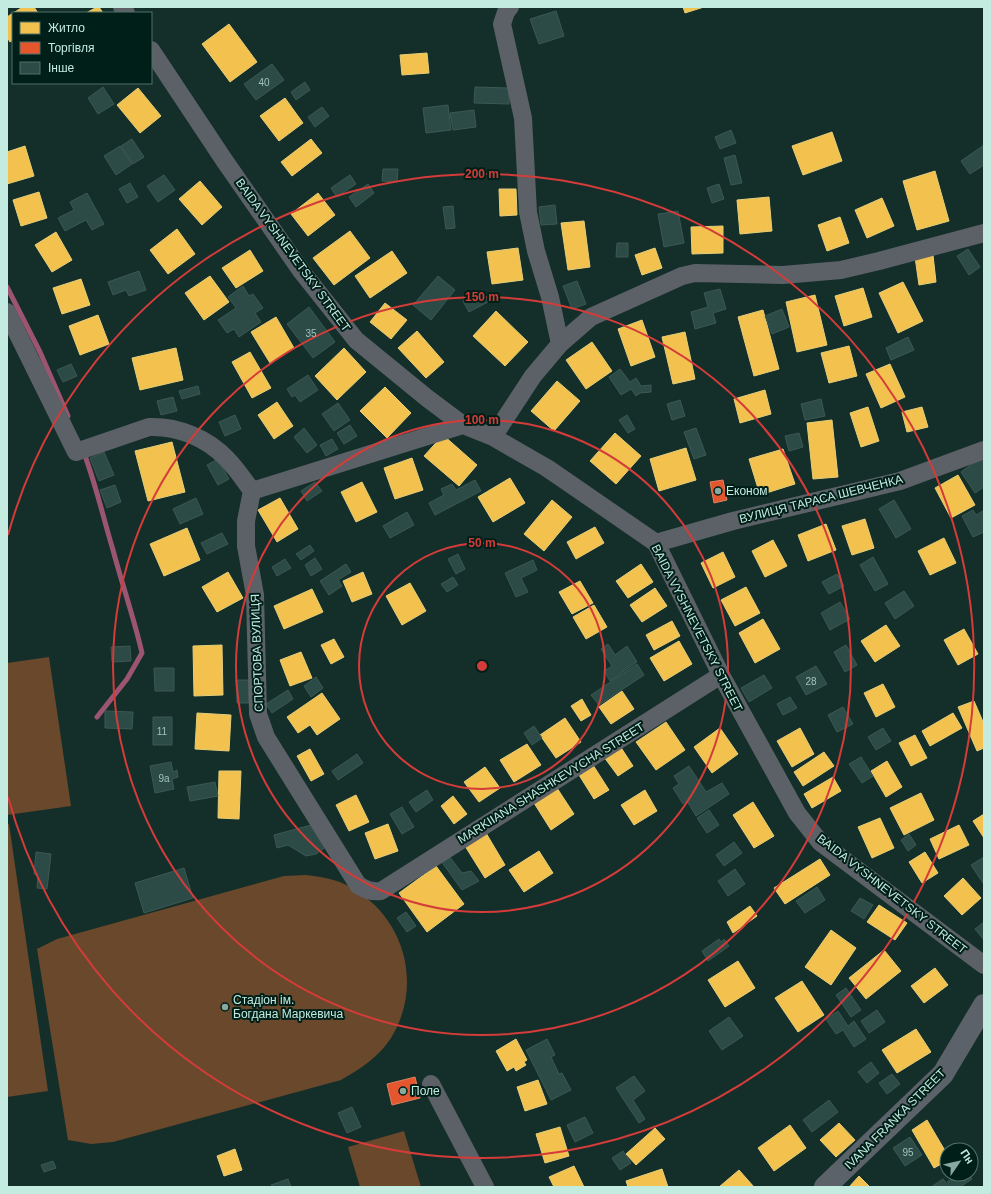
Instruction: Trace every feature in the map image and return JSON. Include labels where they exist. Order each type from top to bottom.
[{"type":"street","points":[[510,7],[506,12],[502,24],[523,118],[528,212],[536,251],[550,296],[560,344]]},
{"type":"street","name":"BAIDA VYSHNEVETSKY STREET","points":[[152,52],[224,160],[302,272],[356,340],[427,398],[463,425],[493,437],[547,468],[656,543],[721,675],[797,813],[820,842],[984,965]]},
{"type":"street","points":[[493,437],[533,376],[560,344],[591,317],[682,276],[695,273],[783,275],[841,270],[984,233]]},
{"type":"street","points":[[7,312],[14,344],[76,452],[149,427],[162,426],[192,434],[206,441],[227,459],[252,491],[463,425]]},
{"type":"street","name":"ВУЛИЦЯ ТАРАСА ШЕВЧЕНКА","points":[[656,543],[733,521],[900,481],[984,450]]},
{"type":"street","name":"СПОРТОВА ВУЛИЦЯ","points":[[252,491],[246,521],[246,546],[255,595],[258,714],[262,728],[266,737],[358,885],[374,892],[381,891]]},
{"type":"street","name":"MARKIIANA SHASHKEVYCHA STREET","points":[[381,891],[721,675]]},
{"type":"street","name":"IVANA FRANKA STREET","points":[[825,1187],[944,1074],[984,1006]]},
{"type":"street","points":[[432,1084],[485,1187]]},
{"type":"shaded area","points":[[49,657],[71,806],[7,815],[7,663]]},
{"type":"shaded area","points":[[7,824],[9,824],[48,1091],[7,1097]]},
{"type":"shaded area","name":"Стадіон ім. Богдана Маркевича","points":[[306,875],[334,880],[350,887],[369,900],[384,915],[395,933],[403,953],[407,974],[406,996],[401,1017],[391,1038],[381,1051],[362,1067],[341,1080],[113,1142],[91,1144],[68,1140],[37,949],[57,939],[284,876]]},
{"type":"shaded area","points":[[404,1131],[421,1187],[360,1187],[348,1147]]},
{"type":"building: Житло","points":[[23,7],[34,7],[37,12],[15,12]]},
{"type":"building: Житло","points":[[99,7],[102,12],[88,12]]},
{"type":"building: Житло","points":[[683,7],[704,7],[685,13]]},
{"type":"building: Житло","points":[[12,14],[12,41],[10,42],[7,37],[7,17]]},
{"type":"building: Житло","points":[[229,24],[257,62],[230,82],[202,44]]},
{"type":"building: Житло","points":[[427,53],[429,73],[402,75],[400,55]]},
{"type":"building: Житло","points":[[138,88],[161,116],[140,133],[117,105]]},
{"type":"building: Житло","points":[[285,98],[303,123],[279,141],[260,116]]},
{"type":"building: Житло","points":[[832,132],[842,161],[803,175],[792,146]]},
{"type":"building: Житло","points":[[311,139],[322,153],[292,176],[281,162]]},
{"type":"building: Житло","points":[[25,146],[34,176],[7,184],[7,152]]},
{"type":"building: Житло","points":[[935,171],[949,221],[917,230],[903,181]]},
{"type":"building: Житло","points":[[200,181],[222,207],[202,225],[179,199]]},
{"type":"building: Житло","points":[[499,189],[516,189],[517,215],[500,216]]},
{"type":"building: Житло","points":[[39,192],[47,218],[21,226],[13,200]]},
{"type":"building: Житло","points":[[318,193],[335,215],[308,236],[291,214]]},
{"type":"building: Житло","points":[[769,197],[772,231],[740,234],[737,200]]},
{"type":"building: Житло","points":[[882,198],[894,226],[867,238],[855,210]]},
{"type":"building: Житло","points":[[840,217],[849,243],[827,251],[818,225]]},
{"type":"building: Житло","points":[[584,221],[590,267],[568,270],[561,223]]},
{"type":"building: Житло","points":[[723,226],[723,253],[692,254],[691,227]]},
{"type":"building: Житло","points":[[177,229],[195,254],[168,274],[150,250]]},
{"type":"building: Житло","points":[[350,231],[370,258],[334,285],[313,258]]},
{"type":"building: Житло","points":[[56,232],[72,260],[52,272],[35,245]]},
{"type":"building: Житло","points":[[518,248],[523,280],[492,284],[487,252]]},
{"type":"building: Житло","points":[[655,248],[662,268],[642,275],[635,255]]},
{"type":"building: Житло","points":[[250,250],[263,271],[236,288],[222,268]]},
{"type":"building: Житло","points":[[392,251],[407,273],[370,298],[355,276]]},
{"type":"building: Житло","points":[[933,255],[936,282],[919,285],[915,257]]},
{"type":"building: Житло","points":[[210,276],[229,302],[204,320],[185,293]]},
{"type":"building: Житло","points":[[81,279],[90,305],[62,314],[53,288]]},
{"type":"building: Житло","points":[[903,282],[923,321],[898,333],[879,293]]},
{"type":"building: Житло","points":[[863,288],[872,317],[844,326],[835,296]]},
{"type":"building: Житло","points":[[815,295],[827,345],[797,352],[786,302]]},
{"type":"building: Житло","points":[[385,303],[407,320],[391,339],[370,322]]},
{"type":"building: Житло","points":[[763,310],[779,369],[754,376],[738,317]]},
{"type":"building: Житло","points":[[496,311],[528,342],[505,366],[473,336]]},
{"type":"building: Житло","points":[[98,315],[109,344],[80,355],[69,326]]},
{"type":"building: Житло","points":[[276,317],[294,348],[270,363],[251,332]]},
{"type":"building: Житло","points":[[642,320],[655,357],[631,366],[618,329]]},
{"type":"building: Житло","points":[[417,331],[444,362],[426,378],[398,348]]},
{"type":"building: Житло","points":[[685,332],[695,379],[673,384],[662,337]]},
{"type":"building: Житло","points":[[592,342],[612,371],[586,389],[566,360]]},
{"type":"building: Житло","points":[[849,346],[857,376],[829,383],[821,353]]},
{"type":"building: Житло","points":[[176,348],[183,380],[140,390],[132,358]]},
{"type":"building: Житло","points":[[344,348],[366,372],[337,400],[315,376]]},
{"type":"building: Житло","points":[[250,352],[271,388],[252,398],[232,362]]},
{"type":"building: Житло","points":[[890,364],[905,397],[881,408],[866,374]]},
{"type":"building: Житло","points":[[557,381],[580,401],[554,431],[531,411]]},
{"type":"building: Житло","points":[[385,387],[411,413],[387,438],[360,411]]},
{"type":"building: Житло","points":[[765,390],[771,414],[740,423],[734,399]]},
{"type":"building: Житло","points":[[277,402],[293,426],[274,439],[258,415]]},
{"type":"building: Житло","points":[[868,407],[879,441],[861,447],[850,413]]},
{"type":"building: Житло","points":[[922,407],[928,427],[907,432],[902,412]]},
{"type":"building: Житло","points":[[832,420],[838,477],[813,479],[807,423]]},
{"type":"building: Житло","points":[[615,433],[641,456],[616,484],[590,461]]},
{"type":"building: Житло","points":[[443,435],[477,465],[459,486],[424,456]]},
{"type":"building: Житло","points":[[172,442],[185,492],[148,501],[135,451]]},
{"type":"building: Житло","points":[[686,448],[696,480],[659,491],[650,459]]},
{"type":"building: Житло","points":[[783,449],[795,484],[760,495],[749,459]]},
{"type":"building: Житло","points":[[412,458],[423,490],[395,499],[384,468]]},
{"type":"building: Житло","points":[[958,475],[975,505],[951,518],[935,488]]},
{"type":"building: Житло","points":[[510,478],[525,503],[493,522],[478,497]]},
{"type":"building: Житло","points":[[362,482],[377,512],[356,522],[341,492]]},
{"type":"building: Житло","points":[[280,498],[298,529],[277,542],[258,510]]},
{"type":"building: Житло","points":[[552,500],[572,517],[544,551],[524,534]]},
{"type":"building: Житло","points":[[865,519],[874,548],[852,555],[842,526]]},
{"type":"building: Житло","points":[[826,524],[836,550],[808,561],[798,535]]},
{"type":"building: Житло","points":[[595,527],[604,543],[576,559],[567,542]]},
{"type":"building: Житло","points":[[187,528],[200,560],[164,576],[150,544]]},
{"type":"building: Житло","points":[[944,538],[956,563],[930,575],[918,551]]},
{"type":"building: Житло","points":[[773,540],[787,566],[765,577],[752,551]]},
{"type":"building: Житло","points":[[723,552],[735,577],[713,588],[701,563]]},
{"type":"building: Житло","points":[[641,564],[653,582],[628,598],[616,581]]},
{"type":"building: Житло","points":[[228,572],[243,598],[217,612],[202,587]]},
{"type":"building: Житло","points":[[363,572],[372,594],[352,602],[343,581]]},
{"type":"building: Житло","points":[[580,581],[593,603],[572,614],[559,592]]},
{"type":"building: Житло","points":[[410,583],[426,611],[402,625],[386,596]]},
{"type":"building: Житло","points":[[746,587],[760,613],[735,626],[721,600]]},
{"type":"building: Житло","points":[[655,588],[667,606],[642,622],[630,605]]},
{"type":"building: Житло","points":[[312,589],[323,612],[284,629],[274,606]]},
{"type":"building: Житло","points":[[594,605],[607,627],[586,639],[573,617]]},
{"type":"building: Житло","points":[[763,619],[780,649],[755,663],[739,633]]},
{"type":"building: Житло","points":[[672,621],[680,636],[654,650],[646,635]]},
{"type":"building: Житло","points":[[886,625],[900,646],[875,662],[861,641]]},
{"type":"building: Житло","points":[[964,629],[978,654],[958,665],[944,640]]},
{"type":"building: Житло","points":[[334,639],[344,657],[331,664],[321,645]]},
{"type":"building: Житло","points":[[679,641],[692,664],[664,681],[650,658]]},
{"type":"building: Житло","points":[[222,645],[223,695],[194,696],[193,646]]},
{"type":"building: Житло","points":[[301,652],[312,678],[290,686],[280,660]]},
{"type":"building: Житло","points":[[883,684],[895,707],[876,717],[864,693]]},
{"type":"building: Житло","points":[[622,691],[634,709],[611,724],[599,707]]},
{"type":"building: Житло","points":[[322,693],[340,719],[317,735],[310,725],[298,733],[287,717]]},
{"type":"building: Житло","points":[[582,699],[591,715],[581,721],[571,706]]},
{"type":"building: Житло","points":[[974,701],[984,724],[984,748],[977,751],[958,707]]},
{"type":"building: Житло","points":[[197,713],[231,715],[229,751],[195,749]]},
{"type":"building: Житло","points":[[953,713],[962,728],[930,746],[922,731]]},
{"type":"building: Житло","points":[[565,718],[581,742],[556,758],[540,735]]},
{"type":"building: Житло","points":[[666,722],[685,750],[656,770],[636,742]]},
{"type":"building: Житло","points":[[720,728],[738,754],[712,773],[694,747]]},
{"type":"building: Житло","points":[[800,728],[814,754],[792,767],[777,741]]},
{"type":"building: Житло","points":[[915,735],[927,758],[911,766],[899,743]]},
{"type":"building: Житло","points":[[527,744],[541,765],[514,782],[500,760]]},
{"type":"building: Житло","points":[[620,746],[633,766],[618,776],[604,757]]},
{"type":"building: Житло","points":[[310,749],[324,774],[311,781],[297,756]]},
{"type":"building: Житло","points":[[824,752],[834,766],[803,786],[794,772]]},
{"type":"building: Житло","points":[[887,761],[902,787],[886,797],[871,771]]},
{"type":"building: Житло","points":[[593,765],[609,790],[594,799],[579,775]]},
{"type":"building: Житло","points":[[485,767],[500,788],[479,802],[464,782]]},
{"type":"building: Житло","points":[[219,771],[241,771],[239,819],[218,818]]},
{"type":"building: Житло","points":[[833,777],[841,791],[812,808],[804,794]]},
{"type":"building: Житло","points":[[557,788],[574,814],[551,830],[534,803]]},
{"type":"building: Житло","points":[[645,790],[657,811],[634,825],[621,805]]},
{"type":"building: Житло","points":[[921,793],[934,820],[904,835],[890,808]]},
{"type":"building: Житло","points":[[356,795],[369,822],[349,831],[336,805]]},
{"type":"building: Житло","points":[[453,796],[467,814],[454,824],[441,806]]},
{"type":"building: Житло","points":[[753,802],[774,836],[754,848],[733,815]]},
{"type":"building: Житло","points":[[984,814],[984,838],[973,821]]},
{"type":"building: Житло","points":[[880,818],[894,848],[872,858],[858,827]]},
{"type":"building: Житло","points":[[388,824],[398,851],[375,859],[365,833]]},
{"type":"building: Житло","points":[[959,825],[969,845],[939,859],[930,839]]},
{"type":"building: Житло","points":[[486,833],[505,865],[485,878],[465,846]]},
{"type":"building: Житло","points":[[539,851],[553,873],[524,892],[509,870]]},
{"type":"building: Житло","points":[[925,852],[938,873],[922,883],[909,862]]},
{"type":"building: Житло","points":[[820,859],[830,875],[785,904],[774,888]]},
{"type":"building: Житло","points":[[436,866],[464,904],[427,932],[399,893]]},
{"type":"building: Житло","points":[[963,878],[981,898],[962,915],[944,896]]},
{"type":"building: Житло","points":[[879,905],[907,923],[895,940],[867,922]]},
{"type":"building: Житло","points":[[750,906],[757,916],[733,933],[727,922]]},
{"type":"building: Житло","points":[[831,930],[856,948],[831,985],[805,967]]},
{"type":"building: Житло","points":[[884,950],[901,971],[866,999],[849,978]]},
{"type":"building: Житло","points":[[738,961],[755,988],[725,1007],[708,980]]},
{"type":"building: Житло","points":[[935,968],[948,985],[924,1003],[911,986]]},
{"type":"building: Житло","points":[[802,981],[824,1015],[798,1032],[775,998]]},
{"type":"building: Житло","points":[[916,1029],[931,1052],[897,1073],[882,1050]]},
{"type":"building: Житло","points":[[516,1039],[527,1060],[524,1062],[526,1065],[516,1071],[514,1067],[507,1071],[496,1051]]},
{"type":"building: Житло","points":[[538,1080],[547,1104],[525,1111],[517,1087]]},
{"type":"building: Житло","points":[[927,1120],[940,1142],[939,1165],[934,1168],[912,1130]]},
{"type":"building: Житло","points":[[839,1123],[855,1140],[836,1157],[820,1140]]},
{"type":"building: Житло","points":[[790,1125],[806,1148],[774,1171],[758,1148]]},
{"type":"building: Житло","points":[[560,1127],[569,1156],[545,1163],[536,1134]]},
{"type":"building: Житло","points":[[655,1128],[665,1139],[636,1165],[626,1154]]},
{"type":"building: Житло","points":[[235,1149],[242,1170],[224,1176],[217,1156]]},
{"type":"building: Житло","points":[[574,1166],[584,1187],[554,1187],[549,1177]]},
{"type":"building: Житло","points":[[662,1169],[668,1187],[628,1187],[626,1181]]},
{"type":"building: Житло","points":[[739,1170],[754,1187],[719,1187]]},
{"type":"building: Житло","points":[[859,1176],[870,1187],[849,1187]]},
{"type":"building: Торгівля","name":"Економ","points":[[723,480],[727,500],[714,503],[710,482]]},
{"type":"building: Торгівля","name":"Поле","points":[[415,1077],[420,1098],[392,1105],[387,1084]]},
{"type":"building: Інше","points":[[556,11],[564,36],[539,44],[530,19]]},
{"type":"building: Інше","points":[[272,64],[284,80],[256,100],[244,84]]},
{"type":"building: Інше","points":[[305,82],[310,90],[296,100],[291,92]]},
{"type":"building: Інше","points":[[103,87],[114,104],[98,114],[88,98]]},
{"type":"building: Інше","points":[[475,87],[509,88],[509,104],[474,103]]},
{"type":"building: Інше","points":[[448,105],[451,130],[426,133],[423,108]]},
{"type":"building: Інше","points":[[322,107],[329,116],[315,127],[308,117]]},
{"type":"building: Інше","points":[[474,110],[476,127],[453,130],[450,113]]},
{"type":"building: Інше","points":[[731,130],[736,143],[720,149],[715,137]]},
{"type":"building: Інше","points":[[132,139],[144,157],[133,164],[121,146]]},
{"type":"building: Інше","points":[[984,145],[984,165],[970,174],[961,161]]},
{"type":"building: Інше","points":[[120,146],[132,164],[116,175],[104,156]]},
{"type":"building: Інше","points":[[735,155],[742,183],[731,185],[724,158]]},
{"type":"building: Інше","points":[[383,169],[398,169],[397,182],[382,181]]},
{"type":"building: Інше","points":[[164,175],[175,190],[158,202],[147,186]]},
{"type":"building: Інше","points":[[350,175],[356,184],[337,197],[331,188]]},
{"type":"building: Інше","points":[[130,183],[138,197],[127,203],[119,189]]},
{"type":"building: Інше","points":[[368,184],[374,193],[356,207],[349,197]]},
{"type":"building: Інше","points":[[719,184],[724,199],[712,203],[707,188]]},
{"type":"building: Інше","points":[[87,193],[104,224],[92,230],[86,220],[65,231],[58,218],[74,210],[70,202]]},
{"type":"building: Інше","points":[[555,205],[557,224],[541,225],[539,207]]},
{"type":"building: Інше","points":[[453,206],[455,228],[446,229],[443,207]]},
{"type":"building: Інше","points":[[678,211],[684,243],[664,247],[658,214]]},
{"type":"building: Інше","points":[[617,243],[628,243],[628,257],[616,257]]},
{"type":"building: Інше","points":[[968,249],[980,267],[969,275],[957,256]]},
{"type":"building: Інше","points":[[139,271],[146,290],[129,296],[126,290],[113,295],[108,282]]},
{"type":"building: Інше","points":[[438,276],[455,290],[431,320],[413,305]]},
{"type":"building: Інше","points":[[577,281],[586,304],[572,309],[563,286]]},
{"type":"building: Інше","points":[[243,286],[249,296],[253,294],[263,308],[255,313],[261,322],[239,337],[234,329],[227,333],[218,320],[236,308],[228,297]]},
{"type":"building: Інше","points":[[720,289],[726,309],[713,313],[716,323],[695,329],[691,312],[708,307],[704,293]]},
{"type":"building: Інше","points":[[482,290],[488,302],[469,312],[463,301]]},
{"type":"building: Інше","points":[[309,307],[335,342],[313,358],[287,324]]},
{"type":"building: Інше","points":[[782,309],[789,327],[772,334],[765,316]]},
{"type":"building: Інше","points":[[908,337],[914,350],[891,360],[886,348]]},
{"type":"building: Інше","points":[[71,364],[77,376],[63,382],[57,370]]},
{"type":"building: Інше","points":[[620,369],[630,382],[636,378],[641,386],[651,385],[651,392],[640,393],[636,396],[631,389],[621,395],[609,377]]},
{"type":"building: Інше","points":[[308,375],[318,390],[300,402],[295,395],[292,397],[287,389]]},
{"type":"building: Інше","points":[[198,386],[200,394],[182,399],[179,391]]},
{"type":"building: Інше","points":[[173,397],[177,411],[161,415],[157,401]]},
{"type":"building: Інше","points":[[821,399],[825,416],[805,420],[801,404]]},
{"type":"building: Інше","points":[[680,400],[685,416],[672,420],[667,404]]},
{"type":"building: Інше","points":[[338,403],[350,420],[334,431],[322,414]]},
{"type":"building: Інше","points":[[235,415],[241,429],[225,436],[219,422]]},
{"type":"building: Інше","points":[[627,415],[635,429],[628,433],[619,420]]},
{"type":"building: Інше","points":[[350,425],[357,436],[344,444],[337,433]]},
{"type":"building: Інше","points":[[304,428],[317,445],[307,453],[294,437]]},
{"type":"building: Інше","points":[[696,428],[706,455],[694,459],[684,432]]},
{"type":"building: Інше","points":[[799,433],[803,447],[789,451],[785,436]]},
{"type":"building: Інше","points":[[332,439],[338,449],[326,456],[320,445]]},
{"type":"building: Інше","points":[[104,452],[114,475],[99,481],[90,458]]},
{"type":"building: Інше","points":[[980,458],[984,463],[984,487],[975,493],[961,472]]},
{"type":"building: Інше","points":[[218,459],[229,479],[218,485],[207,465]]},
{"type":"building: Інше","points":[[475,480],[481,491],[435,515],[429,503],[444,495],[441,489],[452,484],[456,490]]},
{"type":"building: Інше","points":[[315,482],[322,491],[307,501],[301,491]]},
{"type":"building: Інше","points":[[115,485],[121,502],[107,508],[100,490]]},
{"type":"building: Інше","points":[[196,498],[203,514],[180,524],[173,509]]},
{"type":"building: Інше","points":[[894,500],[911,529],[896,538],[879,509]]},
{"type":"building: Інше","points":[[973,510],[976,515],[983,511],[984,513],[984,532],[973,537],[962,516]]},
{"type":"building: Інше","points":[[407,512],[414,525],[390,538],[383,526]]},
{"type":"building: Інше","points":[[222,533],[228,544],[207,554],[201,543]]},
{"type":"building: Інше","points":[[310,545],[314,551],[301,560],[296,554]]},
{"type":"building: Інше","points":[[458,554],[465,569],[456,574],[448,559]]},
{"type":"building: Інше","points":[[873,557],[888,584],[875,591],[860,565]]},
{"type":"building: Інше","points":[[315,558],[322,569],[311,576],[305,565]]},
{"type":"building: Інше","points":[[285,559],[291,568],[277,576],[272,567]]},
{"type":"building: Інше","points":[[533,560],[537,570],[521,578],[528,592],[516,597],[505,573]]},
{"type":"building: Інше","points":[[346,564],[351,572],[338,580],[342,586],[329,595],[320,581]]},
{"type":"building: Інше","points":[[837,574],[844,586],[829,594],[822,582]]},
{"type":"building: Інше","points":[[453,577],[458,585],[447,592],[441,584]]},
{"type":"building: Інше","points":[[904,591],[914,606],[895,619],[885,603]]},
{"type":"building: Інше","points":[[840,602],[850,619],[830,630],[821,613]]},
{"type":"building: Інше","points":[[608,644],[615,655],[627,646],[637,662],[610,681],[604,671],[612,666],[601,649]]},
{"type":"building: Інше","points":[[846,645],[857,665],[845,672],[834,652]]},
{"type":"building: Інше","points":[[130,646],[131,661],[112,662],[111,647]]},
{"type":"building: Інше","points":[[637,664],[644,675],[599,705],[591,695]]},
{"type":"building: Інше","points":[[816,666],[827,684],[806,695],[796,677]]},
{"type":"building: Інше","points":[[154,668],[174,668],[174,691],[155,691]]},
{"type":"building: Інше","points":[[764,675],[772,688],[749,702],[741,688]]},
{"type":"building: Інше","points":[[316,677],[323,688],[311,697],[304,686]]},
{"type":"building: Інше","points":[[236,680],[249,680],[249,703],[237,703]]},
{"type":"building: Інше","points":[[288,690],[293,699],[272,713],[266,704]]},
{"type":"building: Інше","points":[[790,697],[797,708],[783,715],[777,704]]},
{"type":"building: Інше","points":[[843,707],[853,724],[837,732],[828,715]]},
{"type":"building: Інше","points":[[105,711],[133,712],[132,729],[105,728]]},
{"type":"building: Інше","points":[[153,717],[172,717],[172,745],[153,745]]},
{"type":"building: Інше","points":[[534,726],[542,738],[532,745],[524,733]]},
{"type":"building: Інше","points":[[883,728],[891,741],[876,750],[868,737]]},
{"type":"building: Інше","points":[[357,754],[363,763],[338,780],[332,771]]},
{"type":"building: Інше","points":[[861,757],[873,776],[862,783],[849,764]]},
{"type":"building: Інше","points":[[171,762],[173,772],[177,770],[178,777],[172,779],[174,789],[155,793],[150,766]]},
{"type":"building: Інше","points":[[689,766],[706,792],[722,783],[729,794],[696,816],[687,801],[683,804],[673,788],[679,784],[674,776]]},
{"type":"building: Інше","points":[[215,782],[218,796],[190,801],[187,787]]},
{"type":"building: Інше","points":[[427,790],[433,800],[416,812],[409,802]]},
{"type":"building: Інше","points":[[402,807],[414,827],[402,834],[390,814]]},
{"type":"building: Інше","points":[[709,810],[719,825],[707,833],[697,818]]},
{"type":"building: Інше","points":[[311,825],[326,847],[316,854],[306,856],[288,845],[277,848],[274,835]]},
{"type":"building: Інше","points":[[909,834],[916,845],[908,851],[901,840]]},
{"type":"building: Інше","points":[[734,842],[742,853],[724,866],[716,855]]},
{"type":"building: Інше","points":[[36,852],[51,854],[47,889],[37,888],[38,874],[34,874]]},
{"type":"building: Інше","points":[[449,856],[462,873],[471,871],[479,881],[462,890],[441,861]]},
{"type":"building: Інше","points":[[984,857],[984,882],[983,883],[971,865]]},
{"type":"building: Інше","points":[[184,868],[193,898],[144,913],[135,883]]},
{"type":"building: Інше","points":[[735,869],[745,884],[728,896],[718,881]]},
{"type":"building: Інше","points":[[817,887],[825,900],[805,913],[796,901]]},
{"type":"building: Інше","points":[[860,898],[873,905],[864,919],[851,911]]},
{"type":"building: Інше","points":[[406,912],[416,926],[407,932],[397,918]]},
{"type":"building: Інше","points":[[984,922],[984,940],[975,929]]},
{"type":"building: Інше","points":[[719,939],[721,942],[724,939],[729,946],[708,961],[702,951]]},
{"type":"building: Інше","points":[[846,988],[861,1010],[851,1017],[836,995]]},
{"type":"building: Інше","points":[[877,1010],[885,1022],[869,1033],[861,1021]]},
{"type":"building: Інше","points":[[838,1011],[848,1026],[854,1021],[866,1039],[854,1047],[843,1030],[836,1034],[826,1019]]},
{"type":"building: Інше","points":[[729,1017],[743,1036],[722,1050],[709,1031]]},
{"type":"building: Інше","points":[[547,1039],[555,1055],[551,1057],[559,1074],[562,1073],[571,1090],[551,1100],[526,1050]]},
{"type":"building: Інше","points":[[871,1062],[879,1073],[867,1083],[858,1072]]},
{"type":"building: Інше","points":[[892,1074],[900,1084],[887,1094],[879,1083]]},
{"type":"building: Інше","points":[[634,1076],[645,1091],[633,1100],[645,1119],[639,1123],[616,1088]]},
{"type":"building: Інше","points":[[829,1100],[838,1112],[812,1132],[803,1120]]},
{"type":"building: Інше","points":[[352,1107],[361,1127],[347,1133],[338,1113]]},
{"type":"building: Інше","points":[[585,1117],[593,1133],[575,1142],[567,1125]]},
{"type":"building: Інше","points":[[910,1137],[922,1155],[905,1166],[893,1148]]},
{"type":"building: Інше","points":[[623,1151],[631,1163],[620,1170],[612,1158]]},
{"type":"building: Інше","points":[[53,1161],[56,1168],[44,1172],[41,1165]]},
{"type":"building: Інше","points":[[288,1179],[291,1187],[272,1187],[271,1185]]},
{"type":"building: Інше","points":[[939,1182],[945,1182],[949,1187],[931,1187]]},
{"type":"building: Інше","points":[[947,1182],[968,1182],[960,1187],[951,1187]]},
{"type":"waterway","points":[[7,287],[40,352],[68,416]]},
{"type":"waterway","points":[[84,453],[96,489],[142,653],[127,679],[97,717]]},
{"type":"place","name":"Економ","points":[[718,491]]},
{"type":"place","name":"Стадіон ім. Богдана Маркевича","points":[[225,1007]]},
{"type":"place","name":"Поле","points":[[403,1091]]}]
